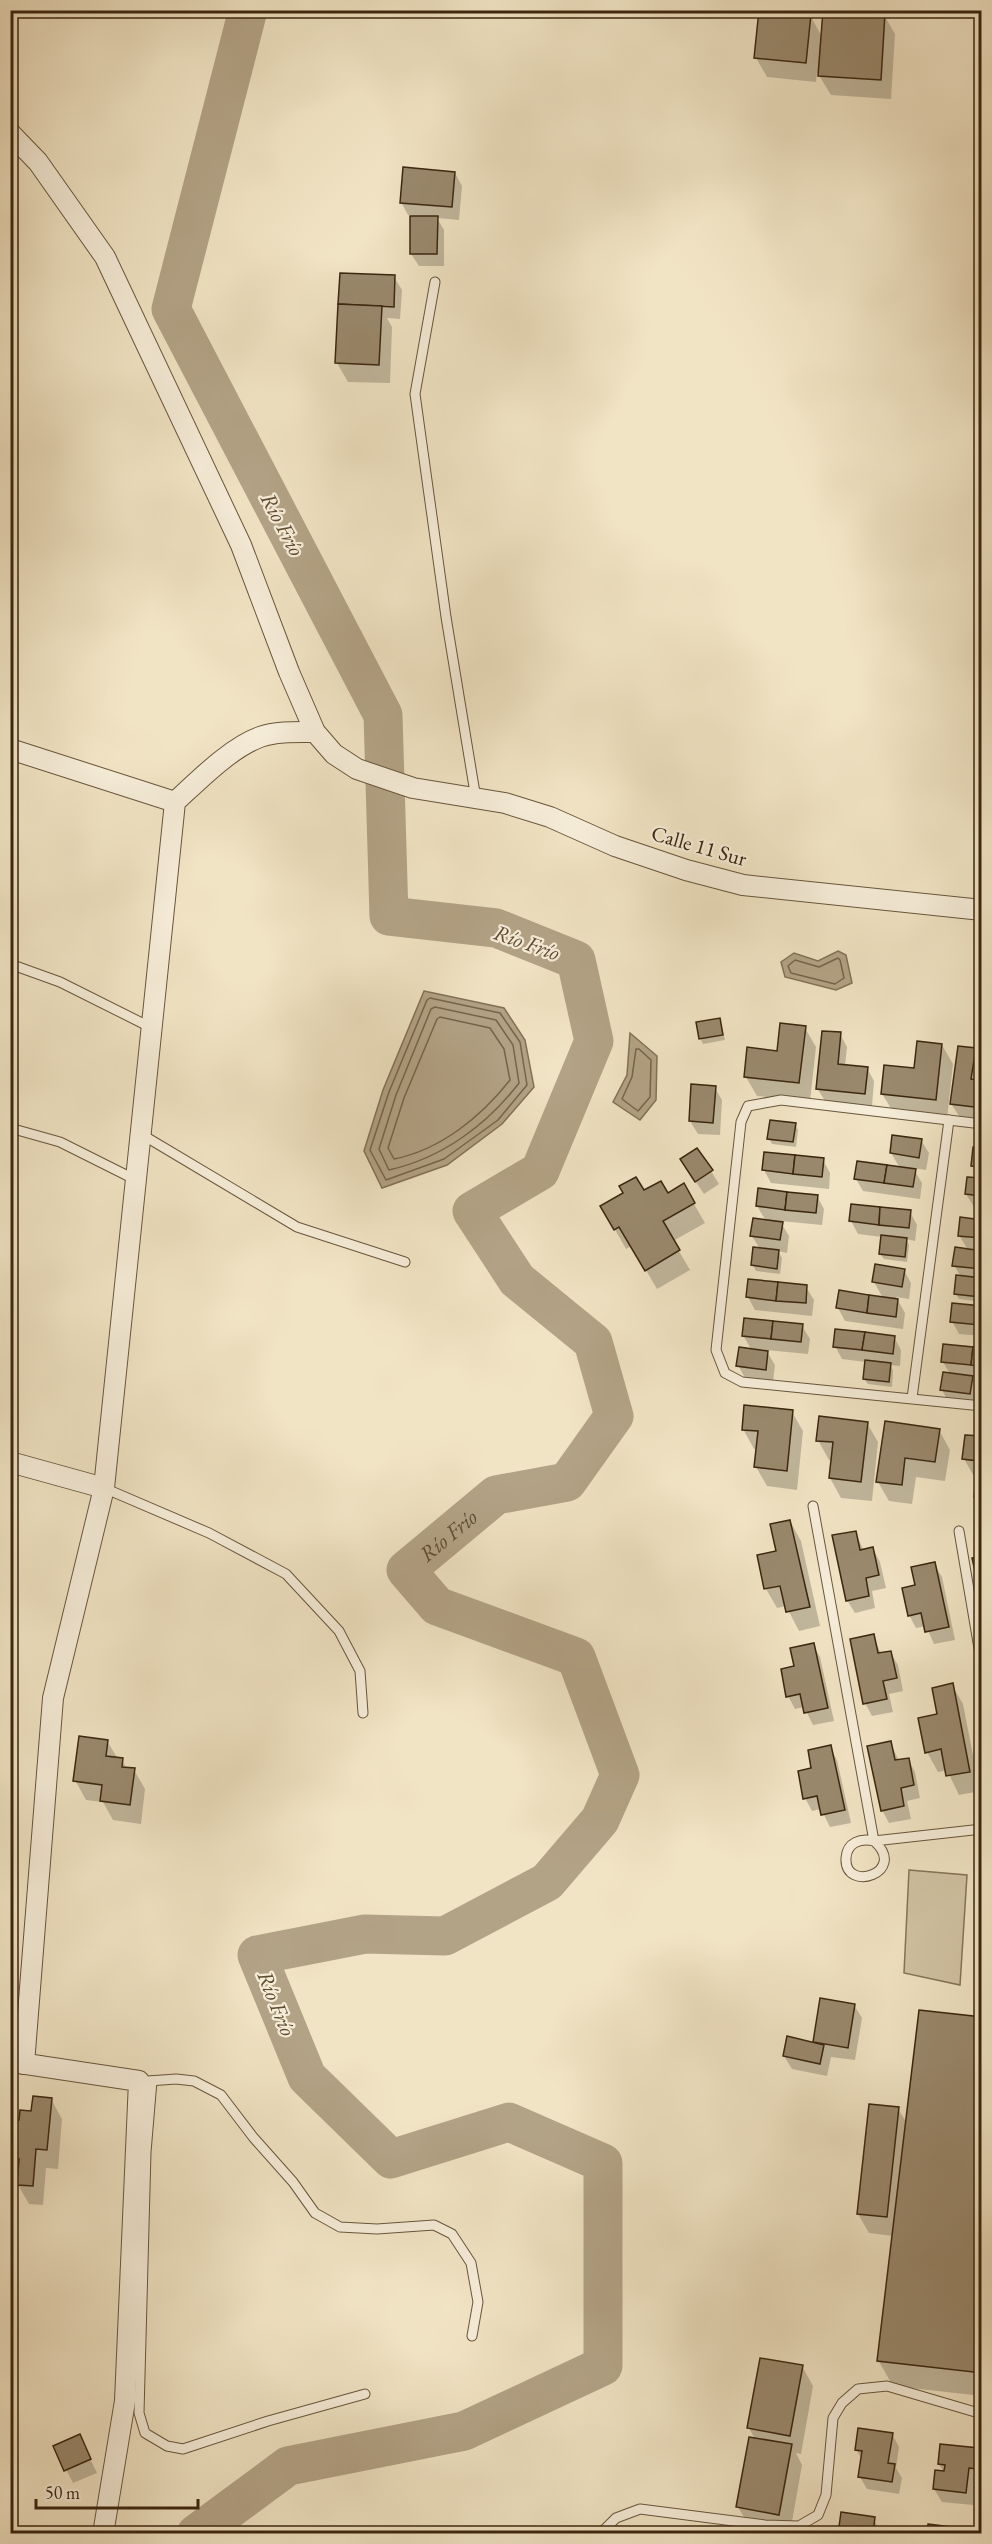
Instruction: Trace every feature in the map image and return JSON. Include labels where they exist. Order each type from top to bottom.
[{"type":"street","name":"Calle 11 Sur","points":[[10,133],[38,162],[105,257],[241,545],[289,672],[315,732],[334,754],[357,769],[413,788],[505,803],[550,817],[615,846],[686,870],[743,885],[981,910]]},
{"type":"street","points":[[103,2534],[125,2401],[146,2081],[17,2063],[53,1698],[104,1488],[175,802],[221,761],[259,738],[286,732],[315,732]]},
{"type":"street","points":[[10,749],[175,802]]},
{"type":"street","points":[[10,1462],[104,1488]]},
{"type":"lane","points":[[435,282],[415,394],[446,617],[476,799]]},
{"type":"lane","points":[[10,964],[60,981],[152,1028]]},
{"type":"lane","points":[[981,1124],[781,1100],[748,1106],[741,1122],[716,1350],[725,1373],[742,1382],[981,1406]]},
{"type":"lane","points":[[912,1398],[949,1120]]},
{"type":"lane","points":[[10,1128],[23,1129],[60,1142],[136,1180]]},
{"type":"lane","points":[[141,1134],[297,1227],[405,1262]]},
{"type":"lane","points":[[104,1488],[209,1533],[286,1574],[339,1631],[360,1671],[363,1713]]},
{"type":"lane","points":[[813,1506],[874,1842],[884,1855],[884,1863],[873,1876],[864,1878],[856,1876],[849,1870],[846,1854],[850,1846],[857,1841],[866,1839],[874,1842],[981,1829]]},
{"type":"lane","points":[[959,1531],[981,1666]]},
{"type":"lane","points":[[365,2394],[268,2421],[183,2449],[167,2446],[145,2433],[140,2413],[146,2081],[176,2079],[194,2082],[220,2095],[293,2182],[315,2213],[340,2227],[377,2229],[434,2225],[452,2234],[471,2263],[478,2302],[472,2336]]},
{"type":"lane","points":[[600,2534],[616,2518],[640,2509],[764,2529],[799,2526],[818,2515],[826,2494],[833,2418],[842,2403],[858,2390],[886,2386],[981,2414]]},
{"type":"shaded area","points":[[909,1870],[967,1875],[960,1985],[904,1973]]},
{"type":"water","points":[[838,951],[846,955],[852,983],[836,990],[785,977],[781,962],[794,953],[818,961]]},
{"type":"water","points":[[424,991],[504,1008],[525,1040],[534,1087],[502,1124],[447,1165],[382,1188],[364,1151],[383,1090]]},
{"type":"water","points":[[630,1033],[657,1056],[656,1100],[640,1120],[613,1102],[627,1075]]},
{"type":"building","points":[[759,10],[811,14],[806,63],[754,58]]},
{"type":"building","points":[[823,10],[885,13],[881,80],[818,76]]},
{"type":"building","points":[[403,167],[455,172],[452,207],[400,203]]},
{"type":"building","points":[[410,216],[438,216],[437,254],[410,254]]},
{"type":"building","points":[[340,273],[395,275],[394,307],[338,304]]},
{"type":"building","points":[[338,304],[382,306],[379,365],[335,363]]},
{"type":"building","points":[[720,1018],[723,1035],[699,1039],[696,1022]]},
{"type":"building","points":[[780,1023],[806,1026],[799,1083],[744,1077],[747,1047],[777,1051]]},
{"type":"building","points":[[822,1031],[841,1032],[838,1064],[868,1067],[865,1094],[816,1089]]},
{"type":"building","points":[[917,1041],[942,1044],[936,1100],[881,1094],[884,1065],[914,1068]]},
{"type":"building","points":[[958,1046],[976,1048],[971,1079],[982,1080],[982,1108],[950,1104]]},
{"type":"building","points":[[691,1084],[716,1086],[713,1123],[689,1121]]},
{"type":"building","points":[[770,1120],[796,1123],[793,1142],[767,1139]]},
{"type":"building","points":[[892,1135],[922,1139],[919,1158],[890,1153]]},
{"type":"building","points":[[973,1147],[982,1148],[982,1167],[971,1166]]},
{"type":"building","points":[[697,1148],[713,1170],[695,1182],[680,1159]]},
{"type":"building","points":[[764,1152],[795,1155],[793,1174],[762,1170]]},
{"type":"building","points":[[795,1155],[824,1158],[822,1177],[793,1174]]},
{"type":"building","points":[[857,1161],[887,1165],[884,1183],[854,1179]]},
{"type":"building","points":[[887,1165],[916,1169],[913,1187],[884,1183]]},
{"type":"building","points":[[636,1177],[644,1190],[661,1181],[668,1193],[684,1183],[695,1203],[663,1221],[680,1250],[645,1271],[619,1227],[614,1230],[600,1206],[623,1193],[619,1186]]},
{"type":"building","points":[[967,1177],[982,1178],[982,1196],[965,1194]]},
{"type":"building","points":[[758,1188],[787,1192],[785,1210],[756,1206]]},
{"type":"building","points":[[787,1192],[818,1195],[816,1213],[785,1210]]},
{"type":"building","points":[[851,1204],[880,1207],[879,1225],[849,1221]]},
{"type":"building","points":[[880,1207],[911,1210],[909,1228],[879,1225]]},
{"type":"building","points":[[960,1217],[982,1220],[982,1238],[958,1236]]},
{"type":"building","points":[[753,1218],[783,1222],[780,1240],[750,1236]]},
{"type":"building","points":[[881,1235],[907,1238],[905,1257],[879,1254]]},
{"type":"building","points":[[753,1247],[779,1250],[777,1269],[751,1265]]},
{"type":"building","points":[[955,1247],[982,1251],[982,1269],[952,1266]]},
{"type":"building","points":[[875,1264],[905,1269],[902,1287],[872,1282]]},
{"type":"building","points":[[956,1275],[982,1278],[980,1297],[954,1294]]},
{"type":"building","points":[[748,1279],[778,1282],[776,1301],[746,1297]]},
{"type":"building","points":[[778,1282],[807,1285],[806,1303],[776,1301]]},
{"type":"building","points":[[839,1290],[869,1295],[867,1313],[836,1308]]},
{"type":"building","points":[[869,1295],[898,1299],[896,1317],[867,1313]]},
{"type":"building","points":[[952,1303],[982,1306],[980,1325],[950,1322]]},
{"type":"building","points":[[744,1318],[773,1321],[771,1339],[742,1336]]},
{"type":"building","points":[[773,1321],[803,1324],[801,1342],[771,1339]]},
{"type":"building","points":[[835,1329],[865,1332],[862,1350],[833,1347]]},
{"type":"building","points":[[865,1332],[895,1336],[893,1354],[862,1350]]},
{"type":"building","points":[[943,1344],[973,1347],[971,1365],[941,1362]]},
{"type":"building","points":[[739,1347],[768,1351],[766,1370],[736,1366]]},
{"type":"building","points":[[973,1347],[982,1348],[982,1367],[971,1365]]},
{"type":"building","points":[[865,1360],[891,1363],[889,1382],[863,1379]]},
{"type":"building","points":[[943,1372],[973,1376],[970,1394],[940,1390]]},
{"type":"building","points":[[744,1405],[793,1410],[787,1471],[754,1467],[758,1431],[742,1430]]},
{"type":"building","points":[[819,1416],[868,1422],[861,1482],[829,1478],[833,1442],[816,1441]]},
{"type":"building","points":[[885,1421],[940,1429],[935,1462],[905,1458],[902,1485],[876,1482]]},
{"type":"building","points":[[965,1435],[982,1436],[982,1497],[974,1497],[978,1461],[962,1459]]},
{"type":"building","points":[[790,1520],[810,1607],[786,1612],[780,1586],[764,1589],[757,1555],[776,1551],[770,1524]]},
{"type":"building","points":[[856,1531],[860,1550],[873,1547],[879,1575],[866,1578],[869,1596],[846,1601],[832,1535]]},
{"type":"building","points":[[982,1556],[982,1602],[972,1558]]},
{"type":"building","points":[[935,1562],[949,1627],[925,1632],[921,1613],[908,1616],[902,1588],[915,1585],[911,1567]]},
{"type":"building","points":[[874,1634],[878,1653],[891,1651],[897,1678],[883,1681],[887,1699],[863,1704],[850,1639]]},
{"type":"building","points":[[814,1643],[828,1708],[804,1713],[800,1694],[786,1697],[781,1669],[794,1666],[790,1648]]},
{"type":"building","points":[[953,1683],[970,1772],[946,1776],[941,1749],[925,1753],[918,1718],[937,1714],[932,1688]]},
{"type":"building","points":[[79,1736],[108,1740],[106,1756],[123,1758],[122,1767],[135,1768],[130,1805],[100,1801],[102,1785],[73,1781]]},
{"type":"building","points":[[891,1741],[895,1760],[909,1758],[914,1785],[901,1788],[904,1806],[881,1811],[867,1746]]},
{"type":"building","points":[[831,1745],[845,1810],[821,1815],[817,1796],[803,1799],[798,1771],[811,1768],[808,1750]]},
{"type":"building","points":[[820,1998],[855,2004],[848,2048],[813,2042]]},
{"type":"building","points":[[919,2010],[982,2017],[982,2373],[877,2361]]},
{"type":"building","points":[[787,2036],[824,2045],[820,2064],[783,2056]]},
{"type":"building","points":[[33,2096],[52,2098],[47,2150],[36,2149],[33,2186],[17,2185],[19,2159],[13,2159],[15,2134],[10,2134],[10,2119],[19,2120],[20,2110],[31,2111]]},
{"type":"building","points":[[869,2104],[899,2107],[887,2217],[857,2214]]},
{"type":"building","points":[[760,2358],[803,2365],[790,2436],[747,2428]]},
{"type":"building","points":[[858,2428],[893,2433],[888,2463],[895,2464],[892,2482],[858,2477],[862,2451],[855,2450]]},
{"type":"building","points":[[80,2434],[91,2459],[64,2471],[53,2446]]},
{"type":"building","points":[[749,2437],[792,2444],[779,2515],[736,2507]]},
{"type":"building","points":[[940,2444],[979,2448],[977,2469],[969,2468],[966,2493],[933,2489],[935,2470],[944,2471],[945,2465],[938,2464]]},
{"type":"building","points":[[841,2512],[875,2517],[873,2534],[838,2534]]},
{"type":"building","points":[[928,2524],[967,2529],[967,2534],[927,2534]]},
{"type":"building","points":[[687,2528],[715,2534],[686,2534]]},
{"type":"waterway","name":"Río Frío","points":[[196,2534],[288,2466],[464,2431],[603,2366],[603,2163],[509,2122],[391,2159],[307,2077],[257,1955],[365,1934],[445,1936],[547,1882],[600,1820],[620,1775],[576,1657],[437,1606],[406,1570],[496,1495],[567,1482],[614,1416],[593,1342],[517,1280],[472,1211],[540,1171],[594,1041],[576,960],[496,928],[389,916],[383,715],[171,309],[248,10]]}]
